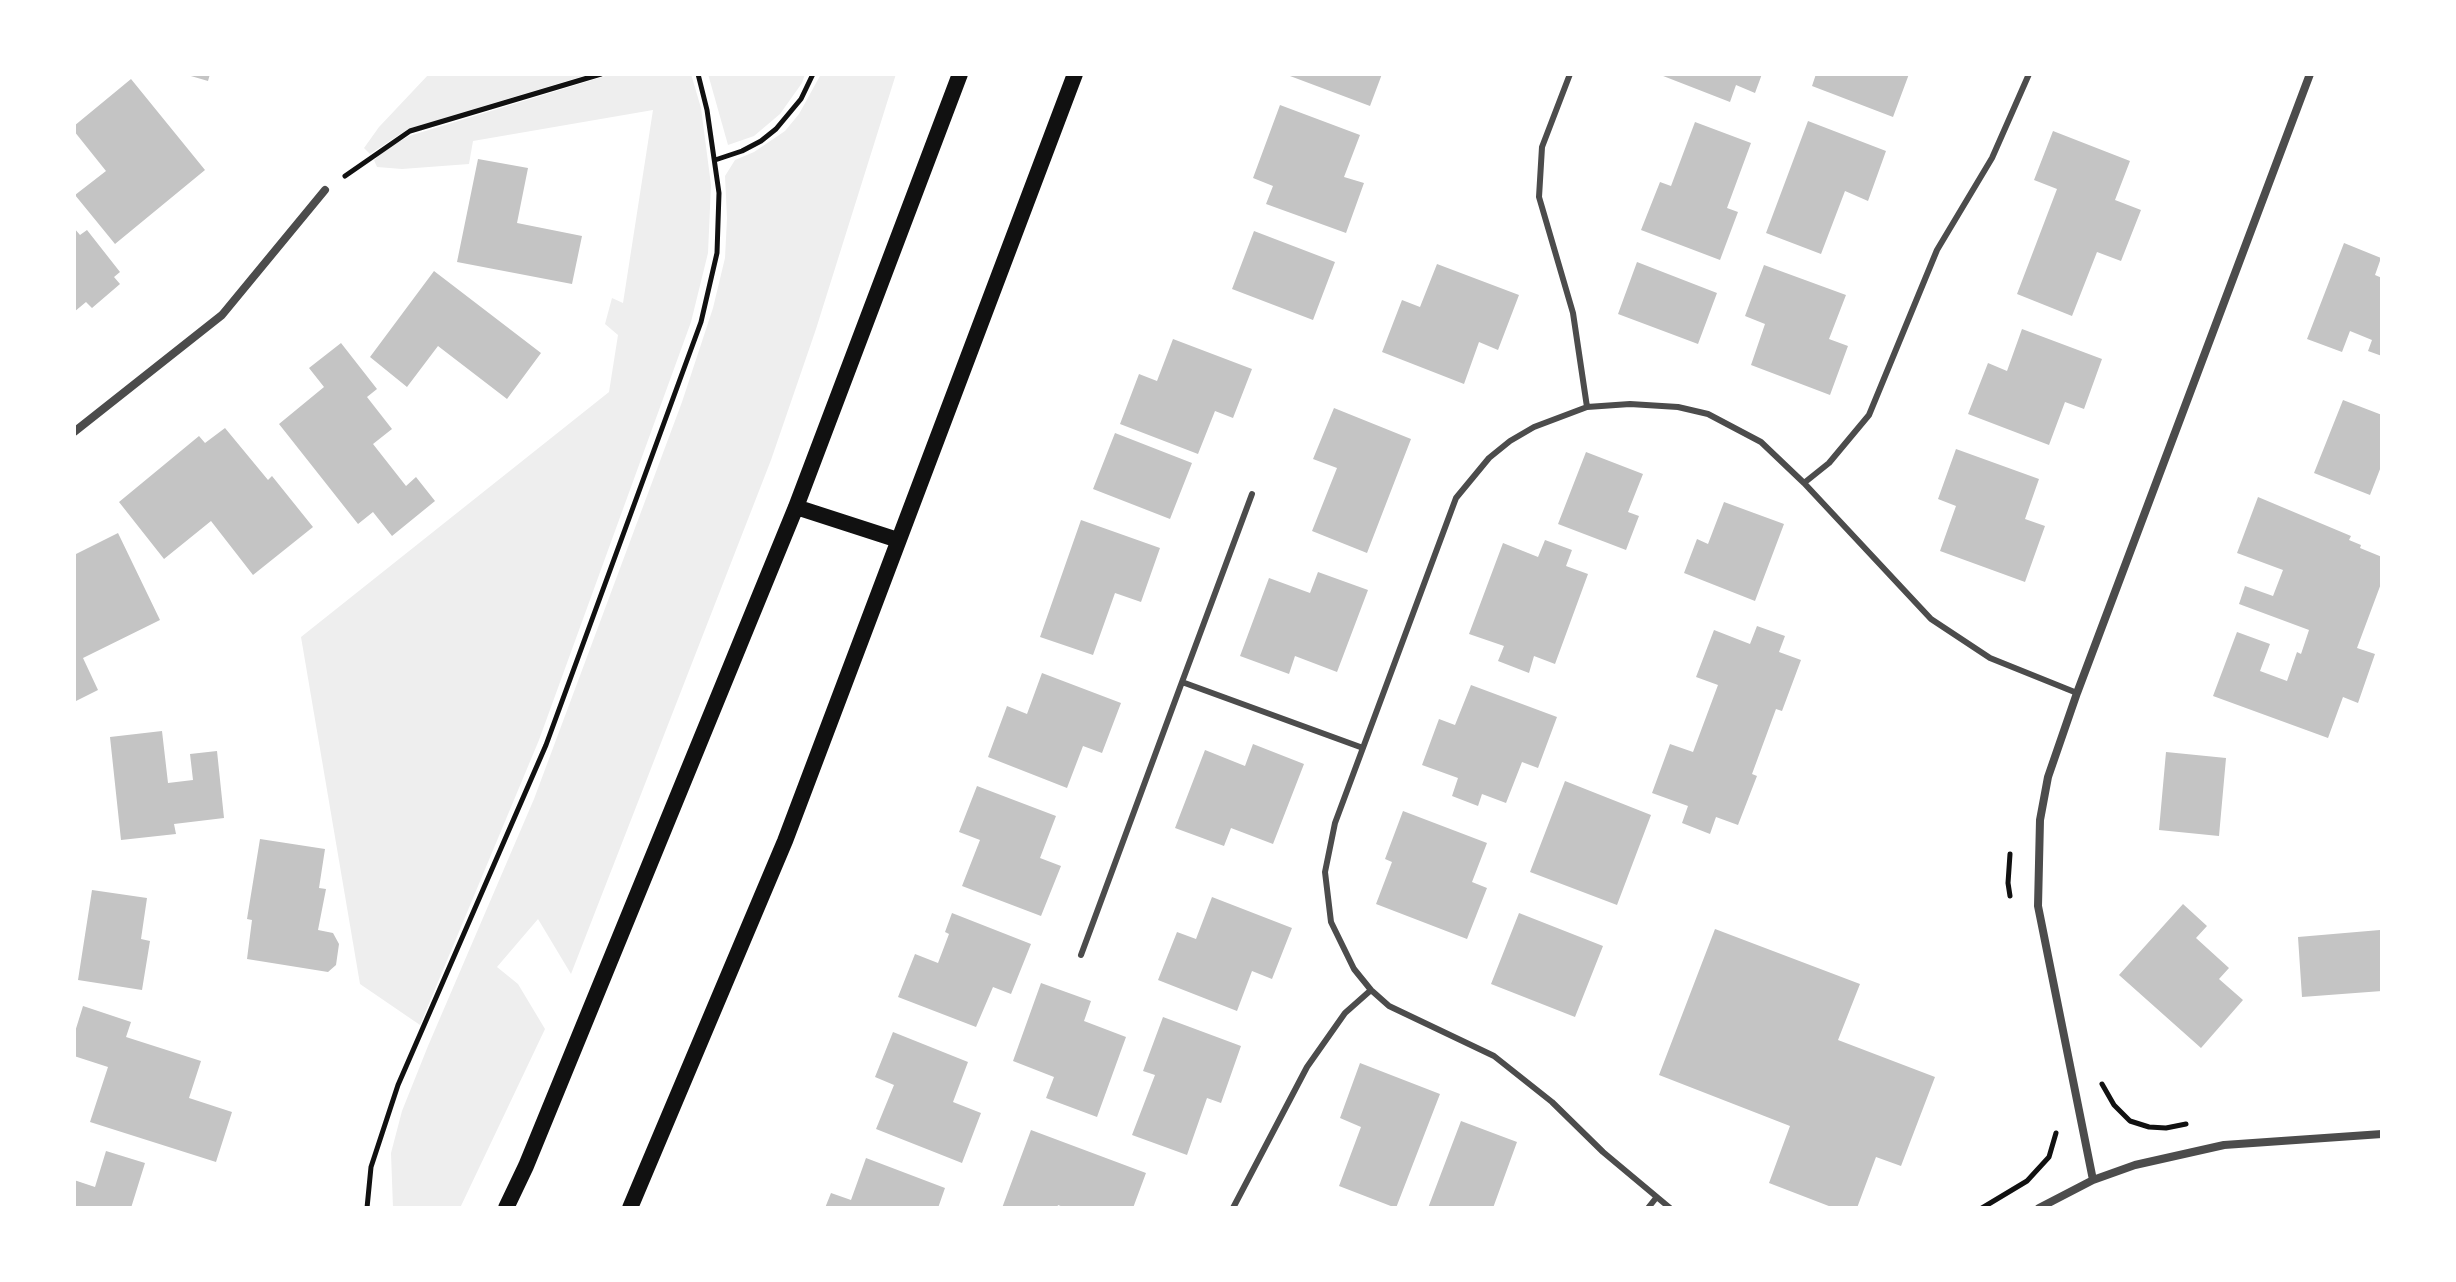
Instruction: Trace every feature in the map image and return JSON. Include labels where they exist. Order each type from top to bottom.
[{"type":"main road","points":[[506,1208],[526,1166],[796,507],[960,74]]},
{"type":"main road","points":[[630,1208],[785,841],[1075,74]]},
{"type":"main road","points":[[796,507],[898,540]]},
{"type":"street","points":[[2093,1180],[2038,906],[2040,820],[2048,777],[2310,74]]},
{"type":"street","points":[[74,432],[222,315],[325,190]]},
{"type":"street","points":[[2039,1208],[2093,1180],[2135,1165],[2224,1145],[2382,1134]]},
{"type":"lane","points":[[1570,74],[1542,147],[1539,197],[1573,313],[1587,407]]},
{"type":"lane","points":[[1804,483],[1829,463],[1869,415],[1937,250],[1992,158],[2029,74]]},
{"type":"lane","points":[[1670,1208],[1603,1152],[1552,1102],[1494,1056],[1389,1006],[1354,969],[1331,922],[1325,872],[1335,823],[1456,498],[1489,458],[1510,441],[1534,427],[1587,407],[1617,403],[1678,407],[1708,414],[1761,442],[1804,483],[1931,619],[1990,658],[2077,693]]},
{"type":"lane","points":[[1081,955],[1252,494]]},
{"type":"lane","points":[[1182,682],[1363,748]]},
{"type":"lane","points":[[1233,1208],[1307,1067],[1345,1013],[1371,990]]},
{"type":"lane","points":[[1648,1208],[1656,1198]]},
{"type":"path","points":[[325,190],[410,131],[601,74]]},
{"type":"path","points":[[367,1208],[371,1167],[398,1085],[546,745],[701,322],[717,253],[719,193],[698,74]]},
{"type":"path","points":[[715,160],[742,151],[776,129],[801,99],[813,74]]},
{"type":"path","points":[[2102,1084],[2114,1105],[2130,1121],[2166,1128],[2197,1122]]},
{"type":"shaded area","points":[[429,74],[590,74],[408,129],[370,154],[364,148],[379,127]]},
{"type":"shaded area","points":[[612,74],[691,74],[701,108],[711,185],[708,253],[691,322],[539,740],[420,1025],[360,984],[301,637],[609,392],[618,335],[605,324],[612,298],[623,303],[653,110],[473,141],[469,164],[402,169],[377,167],[374,160],[409,136]]},
{"type":"shaded area","points":[[708,74],[805,74],[780,114],[754,136],[728,145]]},
{"type":"shaded area","points":[[821,74],[896,74],[816,329],[771,460],[571,974],[538,919],[497,967],[518,984],[545,1029],[460,1208],[393,1208],[391,1153],[402,1111],[534,799],[682,402],[713,308],[725,258],[725,176],[735,160],[754,152],[785,131],[799,114]]},
{"type":"building","points":[[184,74],[210,74],[208,81]]},
{"type":"building","points":[[1291,74],[1382,74],[1370,106]]},
{"type":"building","points":[[1658,74],[1762,74],[1755,93],[1736,85],[1730,102]]},
{"type":"building","points":[[1816,74],[1909,74],[1893,117],[1812,86]]},
{"type":"building","points":[[131,79],[205,170],[115,244],[75,195],[106,171],[74,131],[74,126]]},
{"type":"building","points":[[1280,105],[1360,135],[1344,177],[1364,183],[1346,233],[1266,204],[1273,186],[1253,178]]},
{"type":"building","points":[[1808,121],[1886,151],[1868,201],[1845,191],[1821,254],[1766,233]]},
{"type":"building","points":[[1695,122],[1751,143],[1727,208],[1738,212],[1720,260],[1641,230],[1660,182],[1671,186]]},
{"type":"building","points":[[2053,131],[2130,161],[2115,200],[2141,210],[2121,261],[2097,252],[2072,316],[2017,294],[2057,189],[2034,180]]},
{"type":"building","points":[[478,159],[528,168],[517,223],[582,236],[572,284],[457,262]]},
{"type":"building","points":[[74,228],[80,235],[87,230],[120,272],[114,277],[120,284],[92,308],[86,302],[74,312]]},
{"type":"building","points":[[1254,231],[1335,262],[1313,320],[1232,289]]},
{"type":"building","points":[[2344,243],[2381,258],[2375,275],[2382,278],[2382,356],[2368,351],[2372,340],[2350,331],[2342,352],[2307,339]]},
{"type":"building","points":[[1637,262],[1717,293],[1698,344],[1618,314]]},
{"type":"building","points":[[1437,264],[1519,295],[1498,350],[1479,342],[1464,384],[1382,352],[1402,300],[1420,307]]},
{"type":"building","points":[[1764,265],[1846,295],[1829,339],[1848,346],[1830,395],[1751,365],[1765,324],[1745,316]]},
{"type":"building","points":[[434,271],[541,353],[507,399],[438,346],[407,387],[370,357]]},
{"type":"building","points":[[2022,329],[2102,359],[2084,409],[2065,402],[2049,445],[1968,414],[1988,363],[2007,371]]},
{"type":"building","points":[[1173,339],[1252,369],[1233,418],[1215,411],[1198,454],[1120,424],[1139,374],[1157,381]]},
{"type":"building","points":[[341,343],[377,389],[367,397],[392,429],[373,444],[406,486],[416,477],[435,501],[392,536],[373,512],[358,524],[279,424],[324,387],[309,368]]},
{"type":"building","points":[[2343,400],[2382,415],[2382,464],[2370,495],[2314,473]]},
{"type":"building","points":[[1334,408],[1411,439],[1367,553],[1312,531],[1337,468],[1313,459]]},
{"type":"building","points":[[225,428],[268,480],[272,476],[313,527],[253,575],[211,521],[164,559],[119,502],[199,436],[205,443]]},
{"type":"building","points":[[1115,433],[1192,463],[1170,519],[1093,489]]},
{"type":"building","points":[[1956,449],[2039,479],[2025,519],[2045,526],[2025,582],[1940,551],[1956,506],[1938,499]]},
{"type":"building","points":[[1586,452],[1643,474],[1628,512],[1639,516],[1626,550],[1558,524]]},
{"type":"building","points":[[2258,497],[2351,536],[2349,540],[2361,545],[2360,548],[2382,557],[2382,581],[2357,648],[2375,654],[2358,703],[2343,697],[2328,738],[2213,696],[2237,632],[2270,644],[2260,671],[2287,681],[2309,630],[2239,604],[2245,586],[2273,596],[2283,570],[2237,553]]},
{"type":"building","points":[[1724,502],[1784,524],[1755,601],[1684,573],[1697,539],[1708,544]]},
{"type":"building","points":[[1081,520],[1160,548],[1141,602],[1115,593],[1093,655],[1040,637]]},
{"type":"building","points":[[118,533],[160,620],[83,658],[98,690],[74,702],[74,555]]},
{"type":"building","points":[[1545,540],[1572,550],[1566,566],[1588,574],[1555,664],[1534,656],[1529,673],[1498,661],[1504,646],[1469,634],[1503,543],[1538,557]]},
{"type":"building","points":[[1318,572],[1368,590],[1337,672],[1295,656],[1289,674],[1240,656],[1269,578],[1310,593]]},
{"type":"building","points":[[1757,626],[1785,636],[1779,652],[1801,660],[1782,711],[1776,709],[1752,774],[1757,776],[1738,825],[1716,817],[1710,834],[1682,823],[1688,806],[1652,793],[1670,744],[1693,752],[1718,685],[1696,677],[1714,630],[1750,644]]},
{"type":"building","points":[[1042,673],[1121,703],[1102,753],[1083,746],[1067,788],[988,757],[1007,706],[1027,714]]},
{"type":"building","points":[[1471,685],[1557,717],[1538,768],[1522,762],[1506,803],[1482,794],[1478,806],[1452,796],[1458,778],[1422,765],[1439,719],[1455,725]]},
{"type":"building","points":[[162,731],[168,783],[193,780],[190,754],[217,751],[224,818],[174,824],[176,834],[121,840],[110,737]]},
{"type":"building","points":[[1253,744],[1304,764],[1273,844],[1231,828],[1224,846],[1175,828],[1205,750],[1245,766]]},
{"type":"building","points":[[2166,752],[2226,758],[2219,836],[2159,830]]},
{"type":"building","points":[[1565,781],[1651,815],[1617,905],[1530,872]]},
{"type":"building","points":[[977,786],[1056,816],[1040,858],[1061,866],[1041,916],[962,886],[980,840],[959,832]]},
{"type":"building","points":[[1403,811],[1487,843],[1472,882],[1487,888],[1467,939],[1376,904],[1392,862],[1385,859]]},
{"type":"building","points":[[260,839],[325,849],[319,888],[326,889],[318,930],[333,933],[339,944],[336,965],[328,972],[247,959],[252,920],[247,919]]},
{"type":"building","points":[[92,890],[147,898],[141,939],[150,941],[142,990],[78,980]]},
{"type":"building","points":[[1212,897],[1292,928],[1272,979],[1252,971],[1237,1011],[1158,980],[1177,932],[1196,939]]},
{"type":"building","points":[[2183,904],[2207,926],[2196,938],[2229,968],[2219,979],[2243,1000],[2201,1048],[2119,975]]},
{"type":"building","points":[[952,913],[1031,944],[1011,994],[993,987],[976,1027],[898,997],[915,954],[938,963],[949,934],[945,932]]},
{"type":"building","points":[[1519,913],[1603,946],[1575,1017],[1491,984]]},
{"type":"building","points":[[1715,929],[1860,984],[1838,1040],[1935,1077],[1901,1166],[1876,1157],[1857,1208],[1834,1208],[1769,1183],[1790,1126],[1659,1075]]},
{"type":"building","points":[[2380,930],[2382,991],[2302,997],[2298,937]]},
{"type":"building","points":[[1041,983],[1091,1001],[1084,1021],[1126,1037],[1097,1117],[1046,1098],[1054,1077],[1013,1061]]},
{"type":"building","points":[[83,1006],[131,1022],[126,1037],[201,1061],[189,1098],[232,1112],[216,1162],[90,1122],[108,1067],[74,1056],[74,1035]]},
{"type":"building","points":[[1163,1017],[1241,1046],[1221,1103],[1207,1098],[1187,1155],[1132,1135],[1155,1075],[1143,1071]]},
{"type":"building","points":[[893,1032],[968,1062],[953,1102],[981,1113],[962,1163],[876,1129],[894,1085],[875,1077]]},
{"type":"building","points":[[1360,1063],[1440,1094],[1396,1208],[1339,1186],[1361,1127],[1340,1118]]},
{"type":"building","points":[[1461,1121],[1517,1142],[1493,1208],[1428,1208]]},
{"type":"building","points":[[1031,1130],[1146,1173],[1133,1208],[1066,1208],[1058,1205],[1057,1208],[1002,1208]]},
{"type":"building","points":[[106,1151],[145,1163],[131,1208],[74,1208],[74,1180],[95,1187]]},
{"type":"building","points":[[866,1158],[945,1188],[938,1208],[825,1208],[831,1193],[851,1200]]}]
